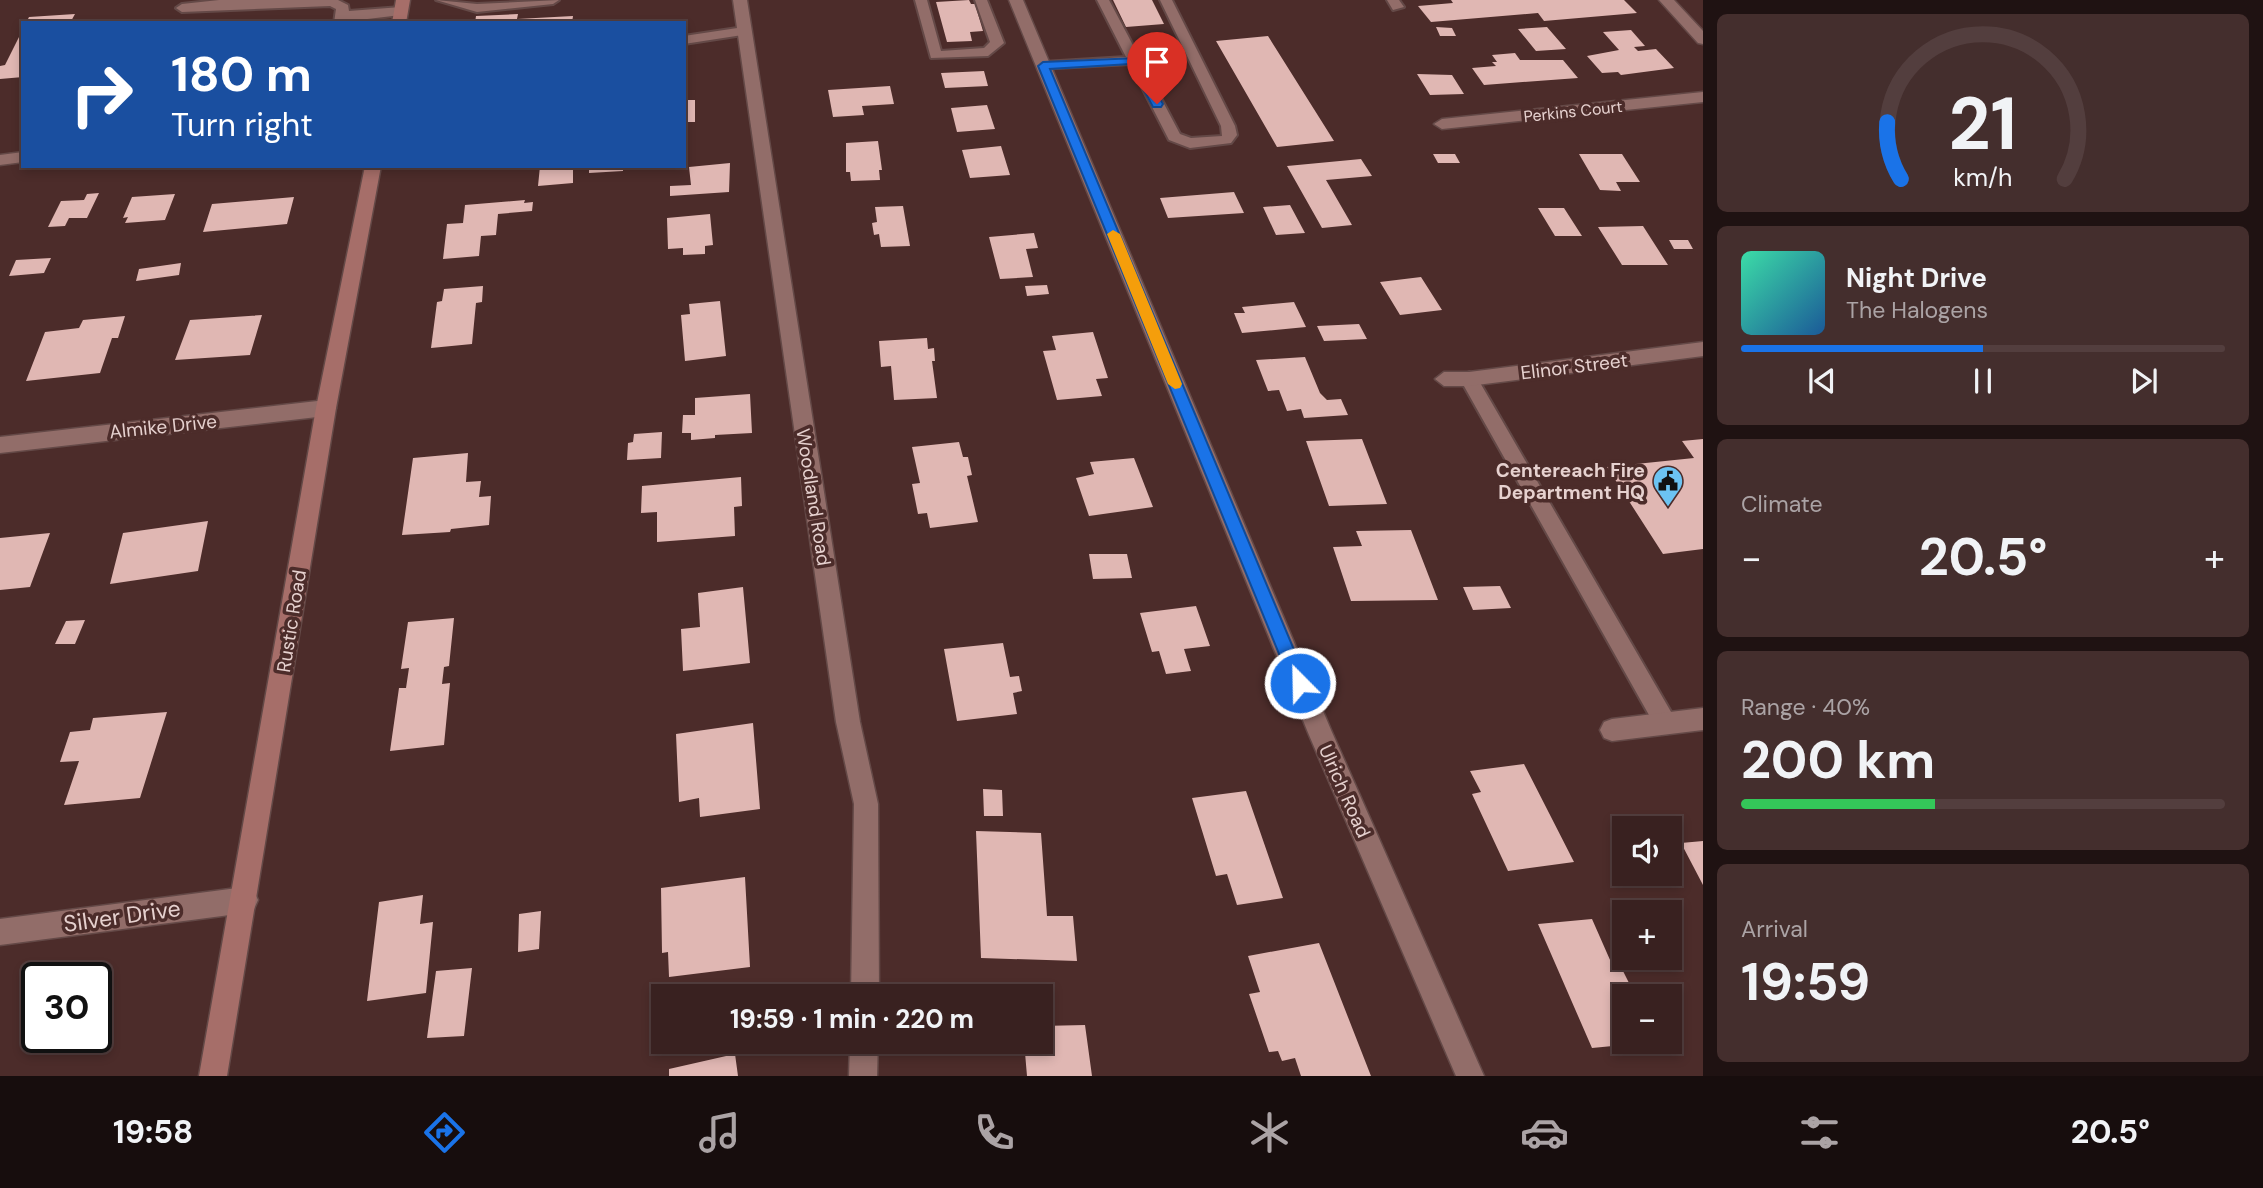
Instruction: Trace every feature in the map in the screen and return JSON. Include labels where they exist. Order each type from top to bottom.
[{"type":"street","name":"Woodland Road","points":[[740,0],[848,722],[866,804],[865,984]]},
{"type":"street","name":"Ulrich Road","points":[[1016,0],[1315,722],[1470,1076]]},
{"type":"street","points":[[1666,0],[1703,40]]},
{"type":"street","name":"Perkins Court","points":[[1442,124],[1703,97]]},
{"type":"street","points":[[0,160],[21,158]]},
{"type":"street","name":"Rustic Road","points":[[213,1076],[327,408],[373,168]]},
{"type":"street","name":"Elinor Street","points":[[1444,379],[1469,379],[1703,349]]},
{"type":"street","name":"Almike Drive","points":[[0,445],[327,408]]},
{"type":"street","points":[[1612,730],[1703,719]]},
{"type":"street","name":"Silver Drive","points":[[0,932],[245,900]]},
{"type":"street","points":[[863,1076],[864,1054]]},
{"type":"lane","points":[[442,0],[477,8],[553,0]]},
{"type":"lane","points":[[921,0],[936,55],[988,52],[995,48],[997,43],[981,0]]},
{"type":"lane","points":[[1103,0],[1174,137],[1190,143],[1226,140],[1230,135],[1166,0]]},
{"type":"lane","points":[[178,21],[183,4],[332,2],[343,8],[341,20],[401,11]]},
{"type":"lane","points":[[686,40],[744,31]]},
{"type":"lane","points":[[1043,66],[1134,60]]},
{"type":"lane","points":[[1469,379],[1667,724]]},
{"type":"building","points":[[969,0],[971,4],[975,4],[983,31],[970,32],[972,41],[947,42],[936,2]]},
{"type":"building","points":[[1113,0],[1152,0],[1164,24],[1126,27]]},
{"type":"building","points":[[1451,0],[1624,0],[1637,13],[1544,21],[1538,13],[1431,22],[1418,6],[1453,3]]},
{"type":"building","points":[[75,14],[71,21],[27,21],[29,17]]},
{"type":"building","points":[[518,14],[517,19],[573,16],[572,21],[475,21],[476,16]]},
{"type":"building","points":[[1436,27],[1452,28],[1456,36],[1440,36]]},
{"type":"building","points":[[1547,27],[1566,49],[1536,51],[1518,29]]},
{"type":"building","points":[[1631,30],[1645,46],[1634,47],[1638,51],[1656,49],[1674,68],[1621,75],[1618,72],[1602,73],[1587,56],[1619,50],[1603,32]]},
{"type":"building","points":[[21,33],[21,77],[0,79],[0,66],[5,65]]},
{"type":"building","points":[[1268,36],[1334,141],[1277,147],[1216,41]]},
{"type":"building","points":[[1515,53],[1520,60],[1563,60],[1578,78],[1484,85],[1472,68],[1496,66],[1492,62],[1497,62],[1492,55]]},
{"type":"building","points":[[984,71],[988,86],[945,88],[941,73]]},
{"type":"building","points":[[1417,74],[1452,75],[1464,94],[1430,95]]},
{"type":"building","points":[[890,86],[894,104],[862,106],[864,115],[833,117],[828,90]]},
{"type":"building","points":[[686,93],[688,100],[695,100],[695,122],[686,122]]},
{"type":"building","points":[[987,105],[995,129],[957,132],[951,108]]},
{"type":"building","points":[[878,141],[882,170],[879,170],[880,180],[851,181],[850,172],[846,172],[846,143]]},
{"type":"building","points":[[1001,146],[1010,175],[970,178],[962,150]]},
{"type":"building","points":[[1433,154],[1455,154],[1460,163],[1438,163]]},
{"type":"building","points":[[1579,154],[1622,154],[1640,182],[1616,182],[1621,191],[1600,190]]},
{"type":"building","points":[[1361,159],[1372,176],[1326,180],[1352,225],[1322,228],[1287,166]]},
{"type":"building","points":[[730,163],[729,192],[670,196],[670,186],[691,185],[689,167]]},
{"type":"building","points":[[540,168],[573,168],[573,183],[538,186]]},
{"type":"building","points":[[589,168],[623,168],[623,171],[589,173]]},
{"type":"building","points":[[1234,192],[1244,213],[1168,218],[1160,198]]},
{"type":"building","points":[[99,193],[87,218],[69,218],[65,226],[48,227],[61,201],[84,200],[87,194]]},
{"type":"building","points":[[175,194],[165,220],[125,223],[128,217],[123,218],[132,197]]},
{"type":"building","points":[[294,197],[287,224],[203,232],[212,204]]},
{"type":"building","points":[[525,200],[524,203],[533,202],[532,211],[498,214],[496,235],[481,236],[479,256],[443,259],[447,224],[463,223],[465,205]]},
{"type":"building","points":[[1290,205],[1305,233],[1276,235],[1263,207]]},
{"type":"building","points":[[903,206],[910,246],[881,247],[879,234],[874,235],[872,223],[877,222],[875,207]]},
{"type":"building","points":[[1538,208],[1564,208],[1582,236],[1555,236]]},
{"type":"building","points":[[710,214],[713,245],[705,246],[705,254],[683,255],[683,248],[668,249],[667,218]]},
{"type":"building","points":[[1643,226],[1668,265],[1622,265],[1598,227]]},
{"type":"building","points":[[1034,233],[1038,248],[1026,249],[1033,277],[1000,279],[989,237]]},
{"type":"building","points":[[1669,240],[1688,240],[1693,249],[1674,249]]},
{"type":"building","points":[[51,258],[44,273],[9,276],[16,260]]},
{"type":"building","points":[[181,263],[179,275],[136,281],[139,269]]},
{"type":"building","points":[[1421,277],[1442,310],[1400,315],[1380,282]]},
{"type":"building","points":[[1047,285],[1049,294],[1027,296],[1025,286]]},
{"type":"building","points":[[483,286],[482,302],[476,303],[472,344],[431,348],[437,302],[442,301],[444,289]]},
{"type":"building","points":[[720,301],[726,356],[685,361],[681,315],[690,314],[689,304]]},
{"type":"building","points":[[1294,302],[1306,327],[1242,333],[1234,313],[1245,313],[1242,307]]},
{"type":"building","points":[[262,315],[250,355],[175,360],[190,320]]},
{"type":"building","points":[[125,316],[118,338],[112,338],[100,373],[26,381],[45,332],[79,328],[83,320]]},
{"type":"building","points":[[1359,324],[1367,339],[1324,341],[1317,326]]},
{"type":"building","points":[[1093,332],[1108,378],[1096,379],[1102,396],[1057,400],[1043,351],[1056,350],[1052,336]]},
{"type":"building","points":[[927,338],[928,349],[934,348],[935,361],[932,361],[937,398],[894,400],[891,366],[881,367],[879,341]]},
{"type":"building","points":[[1305,357],[1320,393],[1327,400],[1341,399],[1348,415],[1304,418],[1301,409],[1287,411],[1279,390],[1268,391],[1256,360]]},
{"type":"building","points":[[750,394],[752,433],[715,435],[715,438],[691,440],[691,433],[682,433],[683,415],[695,415],[695,398]]},
{"type":"building","points":[[662,432],[661,458],[627,460],[628,443],[633,442],[634,434]]},
{"type":"building","points":[[1362,439],[1387,504],[1329,506],[1306,441]]},
{"type":"building","name":"Centereach Fire Department HQ","points":[[1703,439],[1703,549],[1663,554],[1607,467],[1694,458],[1682,441]]},
{"type":"building","points":[[959,442],[963,457],[968,457],[972,475],[967,476],[978,522],[930,528],[927,513],[918,514],[912,484],[920,483],[912,447]]},
{"type":"building","points":[[468,453],[466,482],[481,481],[479,497],[491,496],[489,525],[451,529],[450,532],[402,535],[413,458]]},
{"type":"building","points":[[1134,458],[1153,507],[1089,516],[1076,478],[1094,474],[1090,462]]},
{"type":"building","points":[[741,477],[742,506],[734,507],[735,536],[657,542],[657,512],[641,513],[642,486]]},
{"type":"building","points":[[208,521],[198,571],[110,584],[123,533]]},
{"type":"building","points":[[1411,530],[1438,600],[1351,601],[1333,547],[1362,546],[1356,531]]},
{"type":"building","points":[[50,533],[30,587],[0,590],[0,538]]},
{"type":"building","points":[[1089,554],[1127,554],[1132,578],[1093,579]]},
{"type":"building","points":[[1500,586],[1511,608],[1473,610],[1463,587]]},
{"type":"building","points":[[743,587],[750,663],[683,671],[681,629],[700,627],[698,593]]},
{"type":"building","points":[[1196,606],[1210,646],[1184,649],[1191,671],[1166,674],[1159,651],[1152,652],[1140,613]]},
{"type":"building","points":[[454,618],[449,666],[444,667],[442,684],[450,683],[444,745],[390,751],[399,688],[406,688],[409,668],[401,669],[408,622]]},
{"type":"building","points":[[85,620],[75,644],[55,644],[66,621]]},
{"type":"building","points":[[1003,643],[1010,677],[1019,676],[1022,691],[1013,693],[1017,714],[957,721],[944,649]]},
{"type":"building","points":[[167,712],[140,798],[64,805],[79,761],[60,762],[70,732],[90,730],[93,718]]},
{"type":"building","points":[[753,723],[760,809],[700,817],[699,798],[679,802],[676,734]]},
{"type":"building","points":[[1524,764],[1574,862],[1508,871],[1472,794],[1481,792],[1470,771]]},
{"type":"building","points":[[983,789],[1002,790],[1003,816],[984,816]]},
{"type":"building","points":[[1246,791],[1283,898],[1237,905],[1227,874],[1216,876],[1192,798]]},
{"type":"building","points":[[976,831],[1041,833],[1047,916],[1073,916],[1077,961],[981,958]]},
{"type":"building","points":[[1703,841],[1703,885],[1682,845]]},
{"type":"building","points":[[745,877],[750,967],[669,977],[668,952],[662,953],[661,888]]},
{"type":"building","points":[[423,895],[420,924],[433,922],[426,993],[367,1001],[379,902]]},
{"type":"building","points":[[541,911],[539,949],[518,952],[519,914]]},
{"type":"building","points":[[1592,919],[1612,970],[1622,970],[1630,984],[1612,984],[1612,1046],[1592,1048],[1538,924]]},
{"type":"building","points":[[1319,943],[1371,1076],[1301,1076],[1295,1058],[1282,1061],[1278,1051],[1269,1052],[1249,994],[1260,992],[1248,956]]},
{"type":"building","points":[[472,968],[464,1036],[427,1038],[436,971]]},
{"type":"building","points":[[1085,1025],[1092,1076],[1027,1076],[1025,1054],[1053,1054],[1053,1026]]},
{"type":"building","points":[[735,1054],[738,1076],[669,1076],[669,1069]]},
{"type":"slow traffic","points":[[1113,234],[1175,384]]},
{"type":"place","name":"Centereach Fire Department HQ","points":[[1668,508]]},
{"type":"route","points":[[1157,104],[1134,60],[1043,66],[1300,683]]}]
